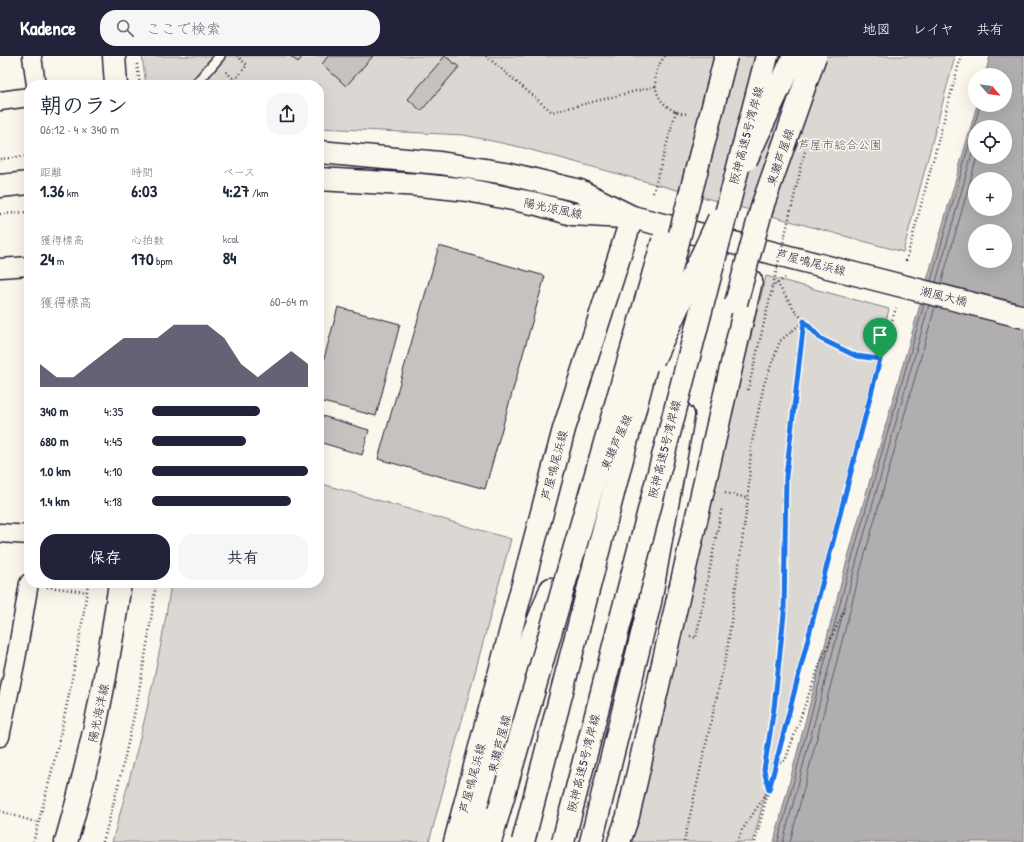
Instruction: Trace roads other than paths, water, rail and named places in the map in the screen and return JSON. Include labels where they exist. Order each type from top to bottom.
[{"type":"main road","points":[[114,56],[116,80]]},
{"type":"main road","points":[[490,842],[683,172],[726,56]]},
{"type":"main road","points":[[523,842],[726,56]]},
{"type":"main road","name":"阪神高速5号湾岸線","points":[[563,842],[767,56]]},
{"type":"main road","name":"東灘芦屋線","points":[[474,842],[510,701],[532,637],[551,590],[638,392],[794,56]]},
{"type":"main road","name":"東灘芦屋線","points":[[608,842],[736,303],[763,204],[815,56]]},
{"type":"main road","name":"陽光涼風線","points":[[324,152],[440,163],[505,172],[580,191],[632,217]]},
{"type":"main road","name":"陽光涼風線","points":[[324,179],[420,185],[468,190],[537,204],[572,214],[632,217]]},
{"type":"main road","points":[[0,186],[24,184]]},
{"type":"main road","name":"芦屋鳴尾浜線","points":[[455,842],[564,429],[632,217],[863,276]]},
{"type":"main road","points":[[619,842],[628,816],[758,249]]},
{"type":"main road","name":"潮風大橋","points":[[863,276],[1024,317]]},
{"type":"main road","points":[[591,842],[650,602],[701,306]]},
{"type":"main road","name":"陽光海洋線","points":[[66,842],[80,792],[97,718],[119,588]]},
{"type":"street","points":[[32,56],[35,80]]},
{"type":"street","points":[[0,101],[24,98]]},
{"type":"street","points":[[0,268],[24,266]]},
{"type":"street","points":[[0,533],[24,535]]},
{"type":"street","points":[[0,737],[28,588]]},
{"type":"lane","points":[[199,80],[218,59]]},
{"type":"water","points":[[990,56],[1024,56],[1024,842],[774,842],[846,564],[968,137],[968,164],[1012,164],[1012,120],[973,120],[975,112],[1012,112],[1012,68],[987,68]]},
{"type":"park label","name":"芦屋市総合公園","points":[[840,144]]}]
